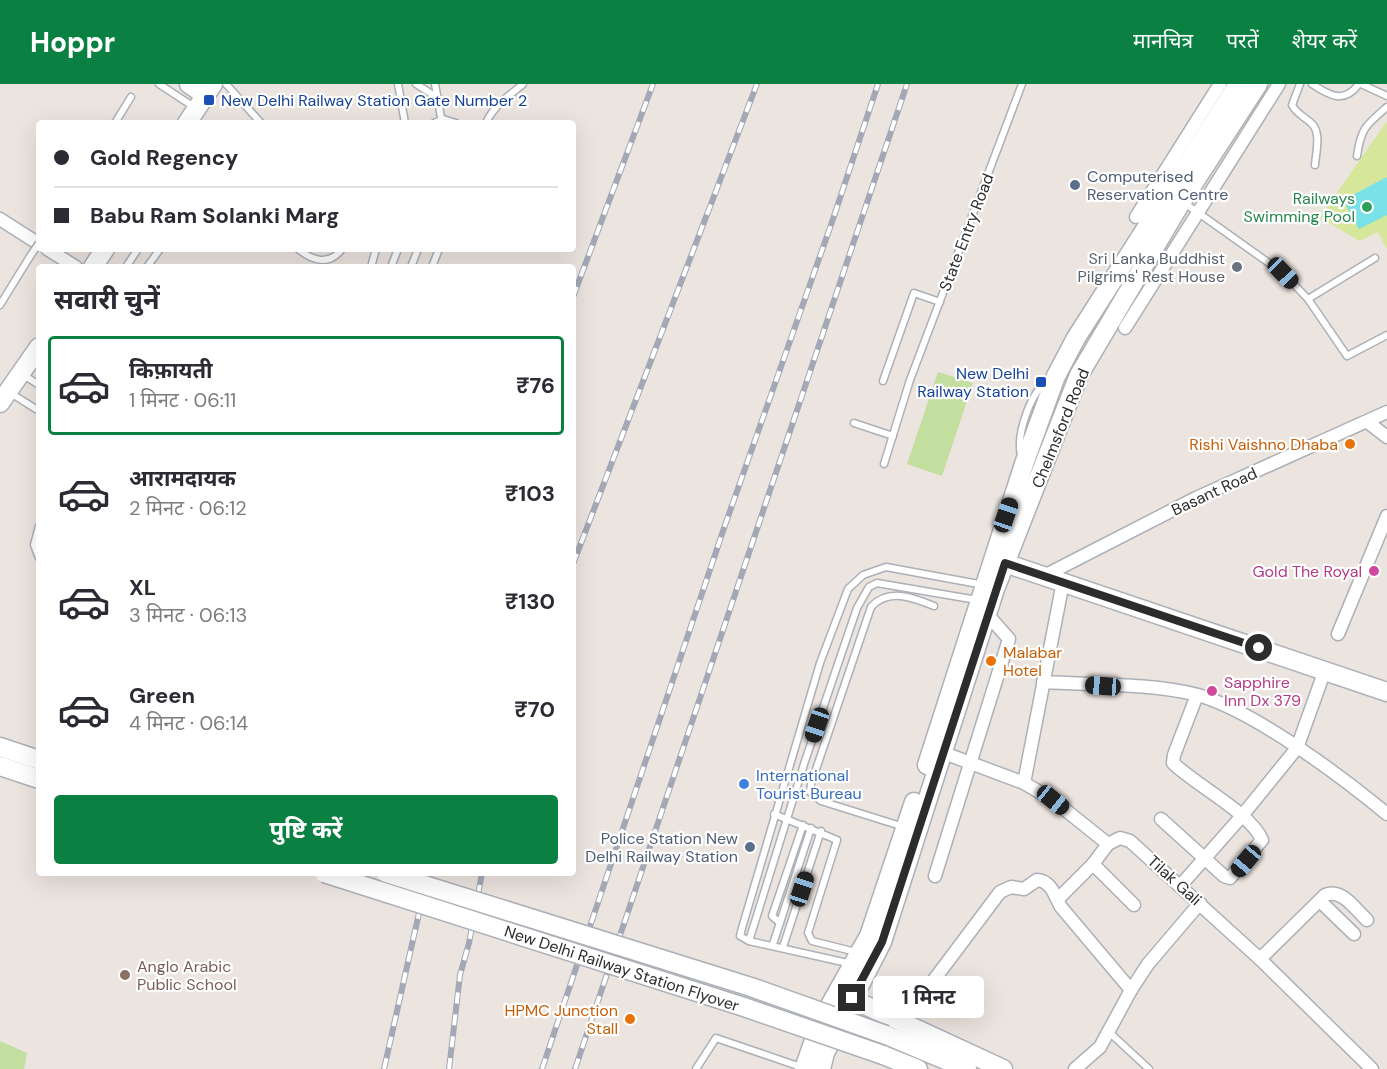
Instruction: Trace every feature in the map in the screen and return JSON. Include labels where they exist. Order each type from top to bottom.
[{"type":"main road","points":[[189,84],[200,103]]},
{"type":"main road","name":"Chelmsford Road","points":[[998,560],[1024,461],[1056,376],[1076,338],[1238,84]]},
{"type":"main road","name":"Chelmsford Road","points":[[998,560],[1040,474],[1079,375],[1182,201],[1258,84]]},
{"type":"main road","points":[[4,397],[36,351]]},
{"type":"main road","points":[[810,1069],[825,1053],[845,996],[861,962],[904,828],[998,560],[1387,690]]},
{"type":"main road","points":[[861,962],[882,942],[944,753],[986,597]]},
{"type":"main road","points":[[0,747],[36,759]]},
{"type":"main road","points":[[0,766],[36,778]]},
{"type":"main road","name":"New Delhi Railway Station Flyover","points":[[333,876],[744,1007],[918,1069]]},
{"type":"main road","name":"New Delhi Railway Station Flyover","points":[[396,876],[751,987],[886,1035],[967,1069]]},
{"type":"main road","points":[[845,996],[1003,1069]]},
{"type":"street","points":[[1137,217],[1220,84]]},
{"type":"street","points":[[1125,328],[1279,84]]},
{"type":"street","points":[[0,219],[36,241]]},
{"type":"street","points":[[52,252],[71,264]]},
{"type":"street","name":"Basant Road","points":[[1044,576],[1196,498],[1369,423],[1387,412]]},
{"type":"street","points":[[1369,423],[1387,437]]},
{"type":"street","points":[[1338,634],[1387,516]]},
{"type":"street","points":[[1024,783],[1063,582]]},
{"type":"street","points":[[935,876],[1009,639],[986,597]]},
{"type":"street","points":[[1181,885],[1241,817],[1297,748],[1325,670]]},
{"type":"street","points":[[1043,682],[1164,690],[1197,695],[1221,704],[1297,748],[1387,814]]},
{"type":"street","points":[[1161,819],[1224,876],[1234,876],[1262,840],[1260,834],[1241,817],[1173,763],[1197,695]]},
{"type":"street","points":[[944,753],[1024,783],[1053,800],[1108,844],[1093,864],[1059,898]]},
{"type":"street","name":"Tilak Gali","points":[[1108,844],[1126,838],[1181,885],[1260,959],[1372,1069]]},
{"type":"street","points":[[1093,864],[1134,905]]},
{"type":"street","points":[[903,1021],[1000,892],[1011,887],[1024,889],[1041,879],[1059,898],[1061,907],[1131,990]]},
{"type":"street","points":[[1260,959],[1320,901],[1333,892],[1340,894],[1367,920]]},
{"type":"street","points":[[1320,901],[1354,934]]},
{"type":"street","points":[[1075,1069],[1100,1047],[1148,964],[1200,903]]},
{"type":"lane","points":[[159,84],[200,103]]},
{"type":"lane","points":[[225,84],[258,120]]},
{"type":"lane","points":[[398,84],[404,120]]},
{"type":"lane","points":[[416,84],[439,99]]},
{"type":"lane","points":[[435,84],[442,120]]},
{"type":"lane","points":[[487,120],[489,114],[505,98],[524,84]]},
{"type":"lane","name":"State Entry Road","points":[[884,464],[910,380],[1022,84]]},
{"type":"lane","points":[[1300,84],[1292,105],[1317,131],[1315,165]]},
{"type":"lane","points":[[1312,84],[1329,95],[1343,98],[1353,93],[1360,84],[1387,96]]},
{"type":"lane","points":[[117,120],[131,97]]},
{"type":"lane","points":[[1357,156],[1360,135],[1368,122],[1387,107]]},
{"type":"lane","points":[[1182,201],[1283,273],[1308,299],[1347,356],[1387,335]]},
{"type":"lane","points":[[0,304],[36,248]]},
{"type":"lane","points":[[303,252],[319,261],[330,260],[339,252]]},
{"type":"lane","points":[[1308,299],[1375,258]]},
{"type":"lane","points":[[883,381],[914,293],[940,302]]},
{"type":"lane","points":[[21,373],[36,383]]},
{"type":"lane","points":[[1056,376],[1079,375]]},
{"type":"lane","points":[[4,397],[36,410]]},
{"type":"lane","points":[[854,423],[893,436]]},
{"type":"lane","points":[[1024,461],[1040,474]]},
{"type":"lane","points":[[861,962],[749,941],[740,936],[820,663],[848,589],[863,575],[885,567],[943,578],[986,597]]},
{"type":"lane","points":[[939,592],[943,578]]},
{"type":"lane","points":[[749,941],[786,819],[863,596],[877,583],[986,597]]},
{"type":"lane","points":[[904,828],[821,801],[810,792],[811,784],[871,608],[880,598],[892,595],[934,606]]},
{"type":"lane","points":[[774,814],[834,836],[838,843],[808,933],[809,938],[861,962]]},
{"type":"lane","points":[[780,923],[772,916],[803,825]]},
{"type":"lane","points":[[773,944],[812,828]]},
{"type":"lane","points":[[783,947],[821,831]]},
{"type":"lane","points":[[1110,1033],[1149,1069]]},
{"type":"lane","points":[[696,1069],[716,1038],[810,1069]]},
{"type":"green space","points":[[1387,121],[1387,249],[1378,232],[1359,241],[1320,217]]},
{"type":"green space","points":[[938,372],[973,383],[942,476],[907,464]]},
{"type":"green space","points":[[0,1041],[27,1053],[24,1069],[0,1069]]},
{"type":"water","name":"Railways Swimming Pool","points":[[1387,177],[1387,215],[1359,229],[1343,200]]},
{"type":"railway","points":[[576,289],[653,84]]},
{"type":"railway","points":[[576,556],[757,84]]},
{"type":"railway","points":[[542,1069],[723,531],[878,84]]},
{"type":"railway","points":[[575,1069],[907,84]]},
{"type":"railway","points":[[384,1069],[427,876]]},
{"type":"railway","points":[[449,1069],[460,975],[469,943],[481,876]]},
{"type":"place","name":"New Delhi Railway Station Gate Number 2","points":[[209,100]]},
{"type":"place","name":"Computerised Reservation Centre","points":[[1075,185]]},
{"type":"place","name":"Railways Swimming Pool","points":[[1367,207]]},
{"type":"place","name":"Sri Lanka Buddhist Pilgrims' Rest House","points":[[1237,267]]},
{"type":"place","name":"New Delhi Railway Station","points":[[1041,382]]},
{"type":"place","name":"Rishi Vaishno Dhaba","points":[[1350,444]]},
{"type":"place","name":"Gold The Royal","points":[[1374,571]]},
{"type":"place","name":"Malabar Hotel","points":[[991,661]]},
{"type":"place","name":"Sapphire Inn Dx 379","points":[[1212,691]]},
{"type":"place","name":"International Tourist Bureau","points":[[744,784]]},
{"type":"place","name":"Police Station New Delhi Railway Station","points":[[750,847]]},
{"type":"place","name":"Anglo Arabic Public School","points":[[125,975]]},
{"type":"place","name":"HPMC Junction Stall","points":[[630,1019]]},
{"type":"route","points":[[852,998],[882,942],[903,880],[916,831],[944,753],[1005,563],[1259,648]]}]
